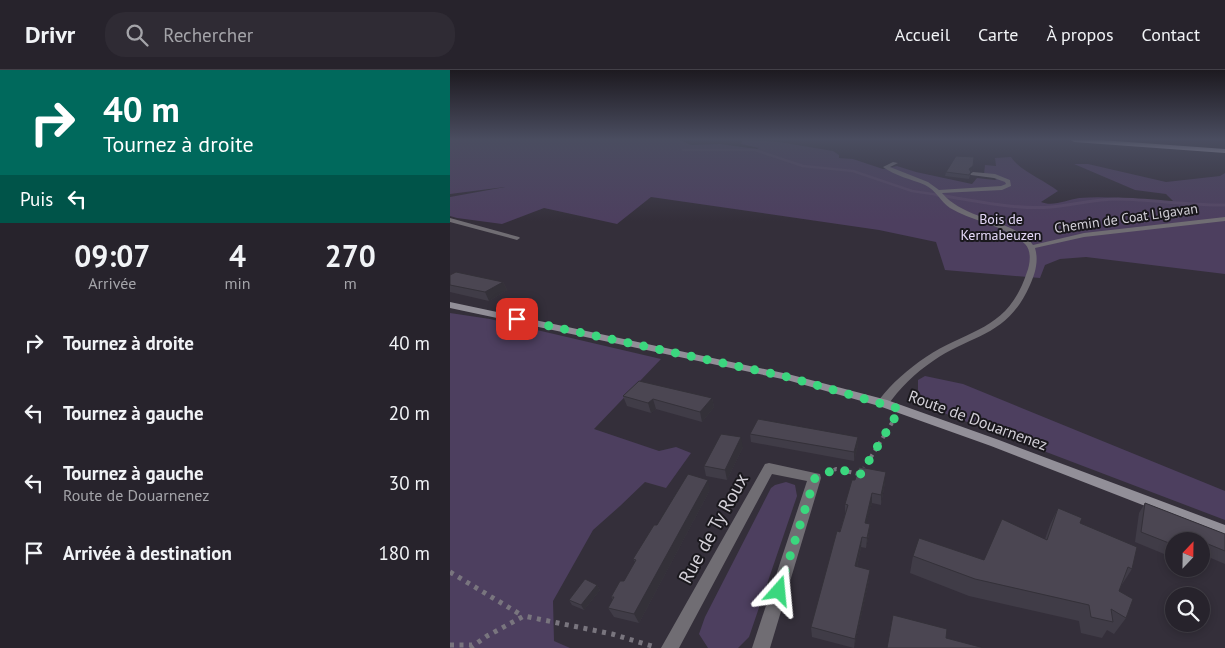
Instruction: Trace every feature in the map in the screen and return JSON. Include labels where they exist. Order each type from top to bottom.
[{"type":"main road","name":"Route de Douarnenez","points":[[450,305],[788,377],[883,403],[995,442],[1225,531]]},
{"type":"street","points":[[883,403],[901,381],[923,363],[990,327],[1006,316],[1025,287],[1034,260],[1032,248],[1006,230],[953,207],[928,185],[886,167]]},
{"type":"street","points":[[938,195],[1002,188],[1009,185],[1008,181],[1002,178],[972,174]]},
{"type":"street","name":"Chemin de Coat Ligavan","points":[[1032,248],[1084,235],[1225,219]]},
{"type":"street","points":[[450,220],[517,238]]},
{"type":"street","name":"Rue de Ty Roux","points":[[670,648],[769,468],[815,478]]},
{"type":"street","points":[[761,648],[815,478]]},
{"type":"path","points":[[815,478],[836,469],[861,474],[900,409]]},
{"type":"path","points":[[450,572],[524,616],[612,634],[658,648]]},
{"type":"path","points":[[450,645],[472,647],[487,636],[524,616]]},
{"type":"green space","name":"Bois de Kermabeuzen","points":[[450,167],[877,167],[883,169],[900,167],[972,184],[977,178],[995,180],[1000,177],[984,174],[985,167],[1020,167],[1058,191],[1041,202],[1050,204],[1091,197],[1173,201],[1166,194],[1135,190],[1081,167],[1101,167],[1166,182],[1220,176],[1225,173],[1225,274],[1086,257],[1060,259],[1045,265],[1040,278],[945,270],[936,242],[879,230],[651,197],[617,224],[544,208],[502,224],[450,216],[450,197],[505,187],[450,194]]},
{"type":"green space","points":[[450,313],[490,319],[661,359],[594,429],[659,451],[676,447],[691,453],[666,488],[645,482],[593,530],[553,601],[554,641],[570,648],[450,648]]},
{"type":"green space","points":[[925,376],[963,384],[1225,491],[1225,520],[928,407],[918,390],[918,380]]},
{"type":"green space","points":[[786,482],[795,485],[797,496],[749,637],[738,648],[708,648],[699,634],[705,617],[771,488]]},
{"type":"building","points":[[949,167],[972,167],[969,169],[971,172],[969,175],[946,172]]},
{"type":"building","points":[[456,272],[503,282],[485,292],[450,285],[450,275]]},
{"type":"building","points":[[639,381],[712,398],[700,412],[653,399],[648,403],[623,396]]},
{"type":"building","points":[[758,419],[858,437],[854,452],[750,434]]},
{"type":"building","points":[[721,434],[741,437],[725,470],[704,466]]},
{"type":"building","points":[[859,467],[886,472],[881,495],[872,493],[865,523],[870,524],[867,538],[862,537],[855,566],[870,570],[855,639],[811,627],[837,531],[840,532],[848,505],[845,504],[852,480],[855,480]]},
{"type":"building","points":[[688,474],[708,480],[634,614],[608,608],[614,597],[611,597],[620,581],[624,581],[636,560],[633,559],[654,525],[657,525]]},
{"type":"building","points":[[1145,503],[1225,534],[1225,551],[1210,545],[1210,532],[1165,532],[1165,541],[1141,532]]},
{"type":"building","points":[[1058,508],[1082,518],[1080,523],[1137,547],[1132,569],[1128,567],[1119,591],[1133,599],[1126,618],[1111,609],[1113,622],[1091,617],[1089,605],[975,579],[913,556],[919,538],[984,560],[1002,519],[1047,540]]},
{"type":"building","points":[[585,579],[597,585],[581,605],[569,600]]},
{"type":"building","points":[[893,615],[947,629],[946,638],[984,648],[887,648]]},
{"type":"waterway","points":[[813,167],[853,171],[912,191],[946,196]]},
{"type":"waterway","points":[[937,195],[994,204],[1037,208],[1119,199],[1225,205]]},
{"type":"route","points":[[517,319],[788,377],[900,409],[861,474],[836,469],[815,478],[779,591]]}]
